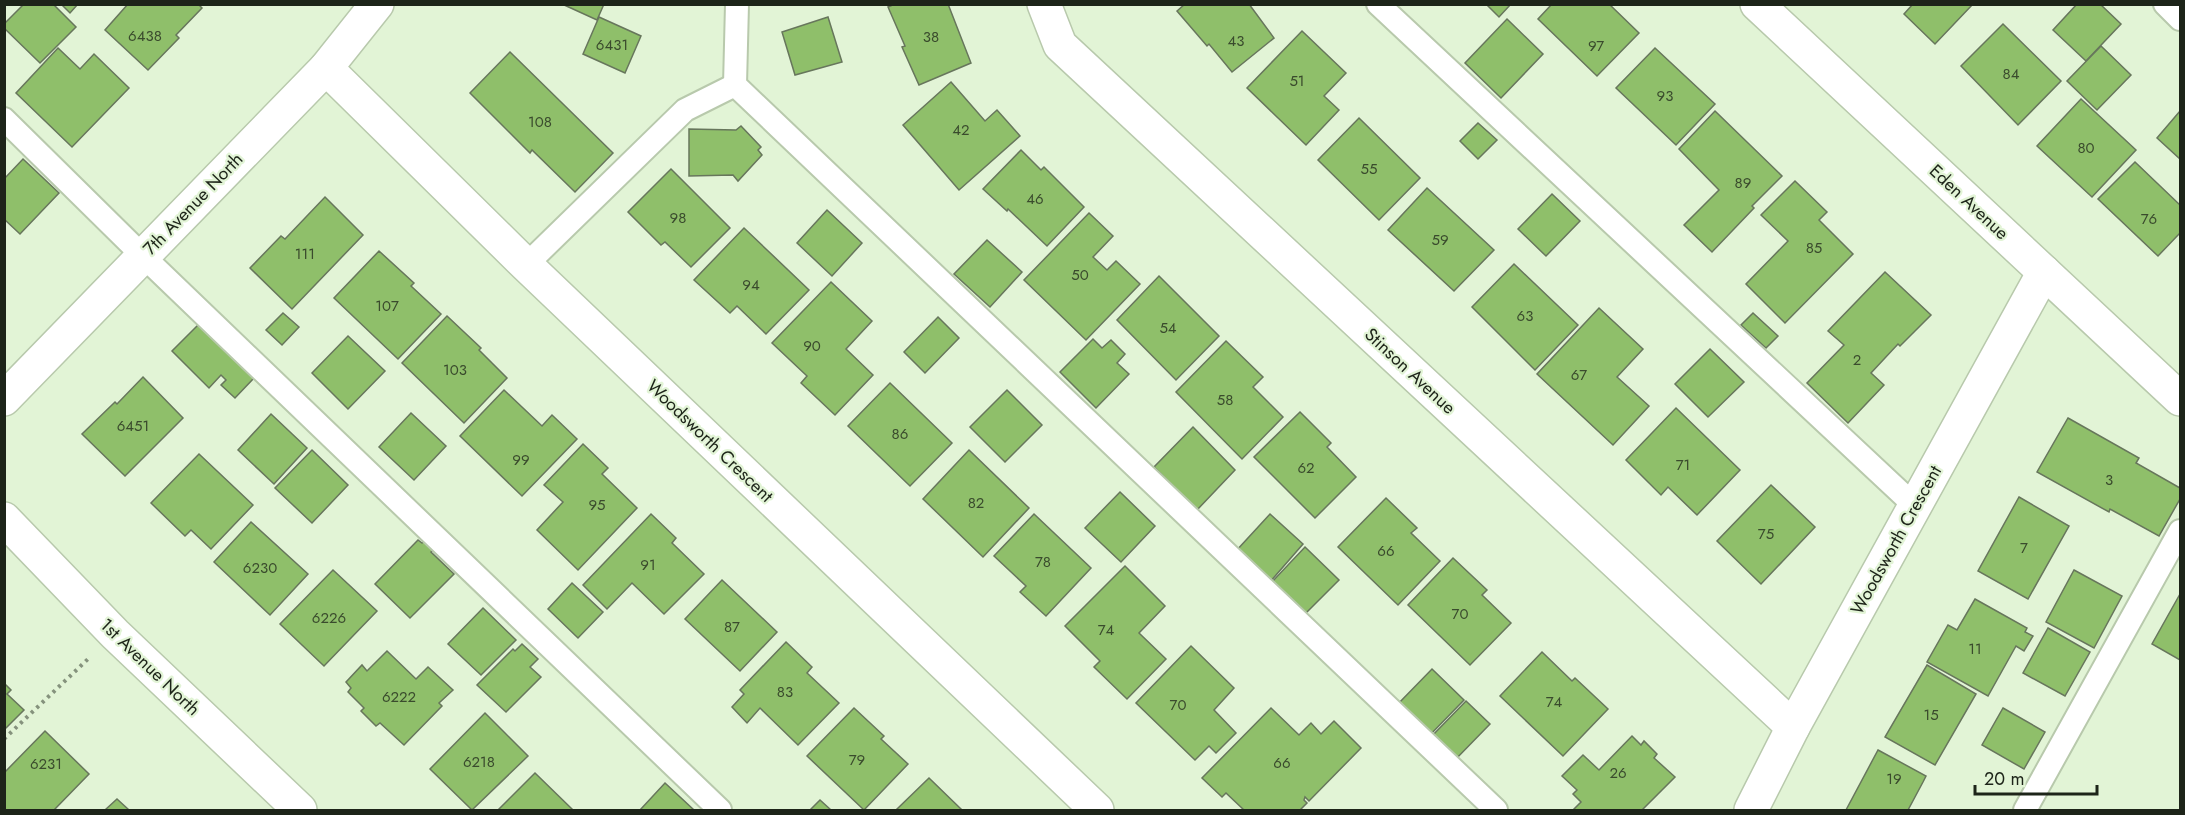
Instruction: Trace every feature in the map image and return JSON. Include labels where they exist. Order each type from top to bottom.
[{"type":"street","name":"7th Avenue North","points":[[4,399],[326,68],[377,4]]},
{"type":"street","name":"Stinson Avenue","points":[[1044,4],[1060,45],[1792,727]]},
{"type":"street","name":"Eden Avenue","points":[[1757,4],[2181,399]]},
{"type":"street","name":"Woodsworth Crescent","points":[[326,68],[526,266],[1084,806]]},
{"type":"street","name":"Woodsworth Crescent","points":[[1751,810],[1792,727],[2044,272]]},
{"type":"street","name":"1st Avenue North","points":[[4,519],[115,634],[300,810]]},
{"type":"lane","points":[[737,4],[735,86],[1496,810]]},
{"type":"lane","points":[[1378,4],[1915,506]]},
{"type":"lane","points":[[2164,4],[2181,20]]},
{"type":"lane","points":[[526,266],[685,110],[735,86]]},
{"type":"lane","points":[[4,119],[143,256],[720,810]]},
{"type":"lane","points":[[2025,810],[2181,531]]},
{"type":"path","points":[[4,739],[115,634]]},
{"type":"building","points":[[24,4],[53,4],[76,27],[40,63],[4,28],[4,24]]},
{"type":"building","points":[[61,4],[78,4],[70,13]]},
{"type":"building","points":[[128,4],[198,4],[202,8],[176,35],[179,38],[148,70],[105,30]]},
{"type":"building","points":[[562,4],[604,4],[597,20]]},
{"type":"building","points":[[895,4],[948,4],[971,63],[919,85],[888,7]]},
{"type":"building","points":[[1185,4],[1249,4],[1274,38],[1232,72],[1177,11]]},
{"type":"building","points":[[1486,4],[1511,4],[1499,17]]},
{"type":"building","points":[[1552,4],[1609,4],[1639,33],[1597,76],[1538,19]]},
{"type":"building","points":[[1913,4],[1973,4],[1935,44],[1904,14]]},
{"type":"building","points":[[2077,4],[2100,4],[2121,24],[2086,61],[2053,30]]},
{"type":"building","points":[[599,17],[641,36],[625,73],[583,54]]},
{"type":"building","points":[[828,17],[842,62],[795,75],[782,32]]},
{"type":"building","points":[[1507,19],[1543,54],[1501,98],[1465,63]]},
{"type":"building","points":[[2003,24],[2061,81],[2018,125],[1961,66]]},
{"type":"building","points":[[1302,31],[1346,73],[1324,96],[1339,110],[1306,145],[1247,88]]},
{"type":"building","points":[[2101,46],[2131,75],[2097,110],[2067,81]]},
{"type":"building","points":[[58,48],[80,69],[94,54],[129,88],[72,147],[16,93]]},
{"type":"building","points":[[1655,48],[1715,104],[1676,145],[1616,88]]},
{"type":"building","points":[[510,52],[613,153],[575,192],[532,150],[530,153],[470,93]]},
{"type":"building","points":[[951,82],[985,121],[997,110],[1020,136],[959,190],[903,125]]},
{"type":"building","points":[[2081,99],[2136,150],[2092,197],[2037,146]]},
{"type":"building","points":[[1715,111],[1782,176],[1712,252],[1684,225],[1719,190],[1679,149]]},
{"type":"building","points":[[2180,111],[2180,159],[2157,138]]},
{"type":"building","points":[[1359,118],[1420,178],[1379,220],[1318,160]]},
{"type":"building","points":[[1478,123],[1497,140],[1478,159],[1460,141]]},
{"type":"building","points":[[741,126],[761,147],[758,150],[762,155],[738,181],[733,175],[689,176],[689,129],[736,130]]},
{"type":"building","points":[[1021,150],[1041,170],[1044,167],[1084,207],[1047,246],[983,189]]},
{"type":"building","points":[[23,159],[59,193],[20,234],[4,219],[4,179]]},
{"type":"building","points":[[2135,162],[2180,205],[2180,233],[2158,256],[2098,199]]},
{"type":"building","points":[[671,169],[730,228],[691,267],[665,242],[661,245],[628,212]]},
{"type":"building","points":[[1795,181],[1827,212],[1819,220],[1853,254],[1785,323],[1746,284],[1788,241],[1761,215]]},
{"type":"building","points":[[1427,188],[1494,250],[1454,291],[1388,230]]},
{"type":"building","points":[[1552,194],[1580,221],[1546,256],[1518,229]]},
{"type":"building","points":[[325,197],[363,235],[292,309],[250,268],[281,236],[285,239]]},
{"type":"building","points":[[827,210],[862,243],[832,276],[797,243]]},
{"type":"building","points":[[1089,213],[1113,236],[1093,257],[1107,270],[1116,261],[1140,284],[1086,340],[1024,280]]},
{"type":"building","points":[[744,228],[809,290],[766,334],[737,306],[730,313],[694,280]]},
{"type":"building","points":[[987,240],[1022,272],[990,307],[954,274]]},
{"type":"building","points":[[379,251],[414,283],[411,286],[441,314],[398,359],[334,298]]},
{"type":"building","points":[[1514,264],[1578,325],[1535,370],[1472,307]]},
{"type":"building","points":[[1885,272],[1931,315],[1900,346],[1898,344],[1871,373],[1884,385],[1848,423],[1807,383],[1844,345],[1828,331]]},
{"type":"building","points":[[1159,276],[1219,336],[1176,380],[1117,320]]},
{"type":"building","points":[[831,282],[872,321],[846,349],[873,375],[835,415],[801,383],[807,376],[772,343]]},
{"type":"building","points":[[1599,308],[1643,349],[1617,377],[1649,406],[1613,445],[1537,374]]},
{"type":"building","points":[[283,313],[299,327],[282,345],[266,330]]},
{"type":"building","points":[[1753,313],[1778,336],[1766,348],[1741,325]]},
{"type":"building","points":[[447,316],[481,348],[479,350],[507,378],[464,423],[402,363]]},
{"type":"building","points":[[938,317],[959,338],[925,373],[904,352]]},
{"type":"building","points":[[199,324],[254,378],[235,398],[221,385],[226,380],[221,375],[209,388],[172,351]]},
{"type":"building","points":[[348,336],[385,371],[348,409],[312,373]]},
{"type":"building","points":[[1093,339],[1102,348],[1111,340],[1125,354],[1117,363],[1129,374],[1096,408],[1060,372]]},
{"type":"building","points":[[1226,341],[1263,377],[1253,387],[1283,417],[1242,459],[1176,392]]},
{"type":"building","points":[[1710,349],[1744,382],[1708,417],[1675,384]]},
{"type":"building","points":[[143,377],[183,418],[125,476],[82,434],[115,402],[117,404]]},
{"type":"building","points":[[890,383],[952,443],[910,486],[848,426]]},
{"type":"building","points":[[504,390],[542,426],[552,415],[577,439],[522,496],[460,436]]},
{"type":"building","points":[[1007,390],[1042,425],[1005,462],[970,427]]},
{"type":"building","points":[[1676,408],[1740,470],[1697,515],[1668,487],[1661,495],[1626,460]]},
{"type":"building","points":[[1300,412],[1331,443],[1327,447],[1356,477],[1315,518],[1254,457]]},
{"type":"building","points":[[411,413],[446,446],[414,480],[379,447]]},
{"type":"building","points":[[271,414],[307,448],[274,484],[238,450]]},
{"type":"building","points":[[2068,418],[2139,458],[2136,463],[2180,488],[2180,499],[2159,536],[2110,509],[2109,512],[2037,472]]},
{"type":"building","points":[[1193,427],[1235,470],[1197,510],[1154,467]]},
{"type":"building","points":[[583,444],[608,468],[602,474],[637,508],[578,570],[537,530],[563,502],[544,485]]},
{"type":"building","points":[[312,450],[348,485],[312,523],[275,488]]},
{"type":"building","points":[[969,450],[1029,508],[983,557],[923,499]]},
{"type":"building","points":[[199,454],[253,505],[211,549],[191,530],[185,536],[151,503]]},
{"type":"building","points":[[1771,485],[1815,527],[1761,584],[1717,541]]},
{"type":"building","points":[[1120,492],[1155,526],[1121,562],[1085,528]]},
{"type":"building","points":[[2019,497],[2069,526],[2028,599],[1978,571]]},
{"type":"building","points":[[1386,498],[1417,528],[1411,533],[1440,561],[1398,605],[1338,547]]},
{"type":"building","points":[[651,514],[676,538],[672,543],[704,574],[664,614],[632,583],[607,609],[583,585]]},
{"type":"building","points":[[1034,514],[1091,568],[1046,616],[1020,592],[1026,586],[994,556]]},
{"type":"building","points":[[1270,514],[1303,544],[1270,582],[1236,551]]},
{"type":"building","points":[[251,522],[308,574],[270,615],[214,562]]},
{"type":"building","points":[[425,539],[435,549],[431,552],[454,574],[410,618],[375,584],[418,540],[422,543]]},
{"type":"building","points":[[1305,547],[1339,580],[1303,616],[1270,584]]},
{"type":"building","points":[[1453,558],[1487,590],[1482,595],[1511,623],[1470,665],[1408,605]]},
{"type":"building","points":[[1125,566],[1165,606],[1139,633],[1166,659],[1127,699],[1094,667],[1100,661],[1065,626]]},
{"type":"building","points":[[333,570],[377,611],[324,666],[280,624]]},
{"type":"building","points":[[2074,570],[2122,596],[2094,648],[2046,622]]},
{"type":"building","points":[[722,580],[777,632],[740,671],[685,619]]},
{"type":"building","points":[[572,583],[603,612],[578,638],[548,609]]},
{"type":"building","points":[[2180,594],[2180,660],[2152,644]]},
{"type":"building","points":[[1975,599],[2027,628],[2025,632],[2033,636],[2024,651],[2016,646],[1988,696],[1927,662],[1948,625],[1957,630]]},
{"type":"building","points":[[483,608],[516,640],[481,675],[448,644]]},
{"type":"building","points":[[2048,628],[2090,652],[2065,696],[2023,673]]},
{"type":"building","points":[[786,642],[812,667],[807,673],[839,703],[798,745],[760,708],[747,723],[732,707],[744,694],[740,690]]},
{"type":"building","points":[[522,644],[538,659],[530,667],[541,677],[506,712],[477,685],[513,649],[515,651]]},
{"type":"building","points":[[1191,646],[1234,688],[1214,710],[1236,733],[1216,753],[1209,746],[1195,760],[1136,703]]},
{"type":"building","points":[[387,651],[416,679],[428,667],[453,690],[439,703],[442,706],[404,745],[380,723],[376,726],[361,711],[364,708],[348,692],[351,688],[346,682],[362,665],[367,671]]},
{"type":"building","points":[[1542,652],[1572,681],[1575,678],[1608,709],[1563,756],[1500,696]]},
{"type":"building","points":[[1927,665],[1976,694],[1935,765],[1885,737]]},
{"type":"building","points":[[1432,669],[1464,700],[1428,737],[1396,706]]},
{"type":"building","points":[[4,683],[11,690],[7,694],[24,710],[4,730]]},
{"type":"building","points":[[1466,701],[1490,724],[1454,761],[1430,738]]},
{"type":"building","points":[[854,708],[884,736],[881,739],[908,764],[864,810],[807,756]]},
{"type":"building","points":[[1271,708],[1299,735],[1311,723],[1321,734],[1334,721],[1361,748],[1309,801],[1305,797],[1304,800],[1307,803],[1300,810],[1244,810],[1226,793],[1222,797],[1202,778]]},
{"type":"building","points":[[2003,708],[2045,732],[2024,769],[1982,745]]},
{"type":"building","points":[[485,713],[528,756],[472,810],[430,769]]},
{"type":"building","points":[[45,731],[89,774],[54,810],[4,810],[4,773]]},
{"type":"building","points":[[1632,736],[1641,745],[1644,741],[1657,754],[1654,758],[1675,777],[1642,810],[1573,810],[1581,802],[1573,794],[1577,790],[1562,776],[1583,755],[1599,770]]},
{"type":"building","points":[[1878,750],[1926,776],[1923,782],[1908,810],[1846,810]]},
{"type":"building","points":[[535,773],[573,810],[498,810]]},
{"type":"building","points":[[929,778],[962,810],[896,810]]},
{"type":"building","points":[[665,783],[694,810],[640,810]]},
{"type":"building","points":[[117,799],[129,810],[105,810]]},
{"type":"building","points":[[820,800],[831,810],[810,810]]}]
